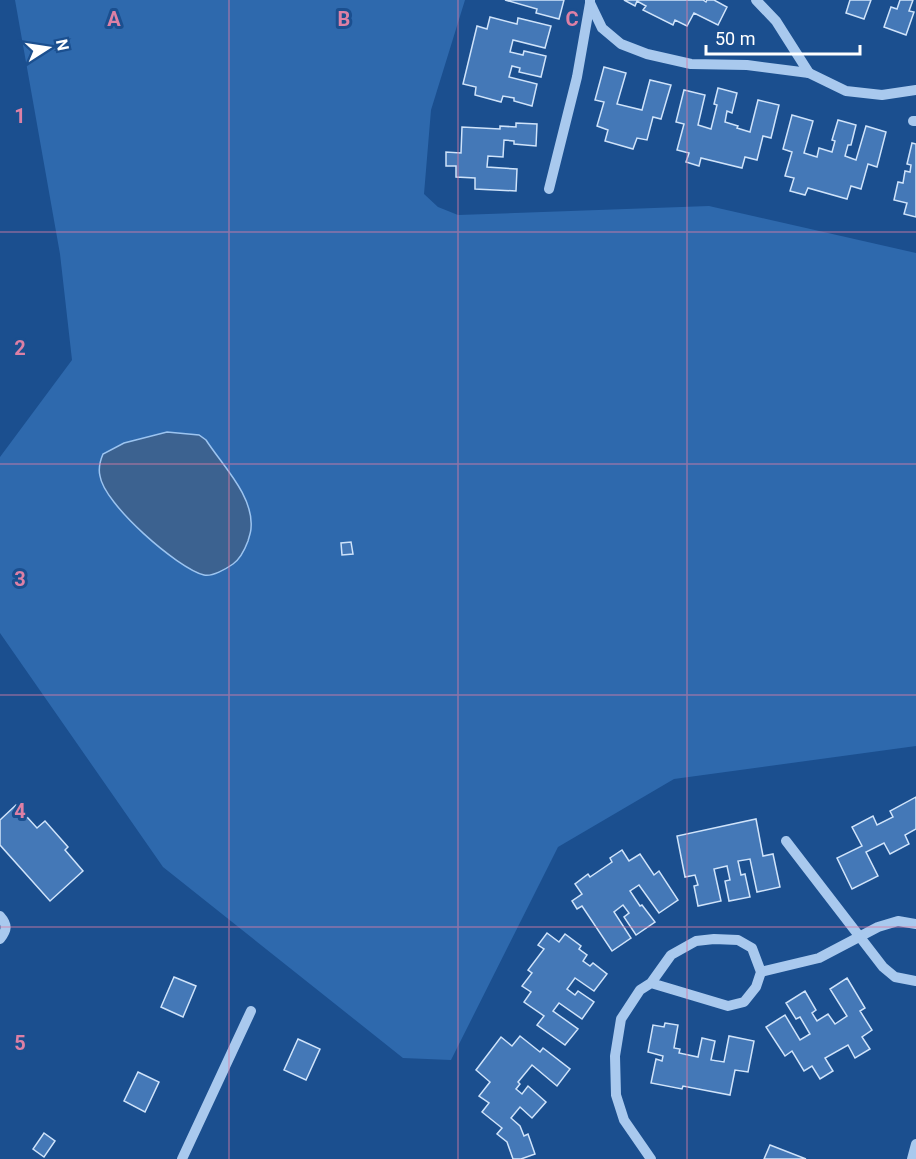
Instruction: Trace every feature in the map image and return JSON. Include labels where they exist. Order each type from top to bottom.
[{"type":"street","points":[[756,0],[776,21],[809,73]]},
{"type":"street","points":[[590,2],[602,28],[621,44],[647,54],[691,64],[747,65],[809,73],[846,91],[882,95],[916,90]]},
{"type":"street","points":[[549,189],[577,77],[590,2]]},
{"type":"street","points":[[786,840],[883,968],[895,977],[916,981]]},
{"type":"street","points":[[0,916],[6,923],[6,931],[0,939]]},
{"type":"street","points":[[761,972],[819,958],[879,927],[898,921],[916,924]]},
{"type":"street","points":[[651,983],[728,1006],[744,1002],[756,987],[761,972],[752,948],[738,940],[696,940],[671,955],[651,983],[640,990],[621,1019],[615,1056],[615,1095],[624,1120],[651,1159]]},
{"type":"street","points":[[182,1159],[251,1011]]},
{"type":"street","points":[[912,1159],[916,1144]]},
{"type":"shaded area","points":[[15,0],[465,0],[431,110],[424,194],[438,207],[458,215],[709,206],[916,253],[916,746],[674,779],[558,847],[451,1060],[403,1058],[163,867],[0,633],[0,457],[72,360],[60,254]]},
{"type":"shaded area","points":[[167,432],[199,435],[206,440],[236,481],[247,504],[251,516],[248,541],[236,562],[215,574],[204,575],[192,570],[160,548],[114,502],[100,476],[99,470],[103,454],[124,443]]},
{"type":"building","points":[[505,0],[564,0],[559,19],[536,13],[537,9]]},
{"type":"building","points":[[624,0],[703,0],[706,2],[714,0],[727,7],[718,25],[694,13],[687,26],[675,20],[673,25],[643,10],[646,6],[637,1],[635,6]]},
{"type":"building","points":[[850,0],[871,0],[864,19],[846,13]]},
{"type":"building","points":[[900,0],[913,0],[909,11],[914,12],[906,35],[884,27],[891,7],[897,9]]},
{"type":"building","points":[[490,17],[517,24],[518,18],[551,26],[545,48],[513,40],[510,52],[523,55],[524,51],[546,56],[541,77],[519,72],[520,68],[512,66],[509,77],[537,84],[532,106],[514,101],[514,98],[503,96],[501,102],[475,95],[476,87],[463,84],[477,26],[487,29]]},
{"type":"building","points":[[604,67],[626,73],[617,104],[642,110],[650,80],[671,85],[661,119],[653,117],[647,140],[637,138],[633,149],[605,141],[608,130],[597,126],[604,102],[595,100]]},
{"type":"building","points":[[718,88],[737,93],[732,113],[727,111],[725,122],[750,132],[758,100],[779,105],[771,138],[763,136],[757,160],[745,157],[742,168],[701,158],[699,166],[686,162],[689,153],[677,150],[684,124],[676,122],[684,90],[705,95],[698,125],[711,129],[717,105],[714,104]]},
{"type":"building","points":[[792,115],[813,121],[804,153],[817,157],[819,148],[832,152],[835,141],[832,140],[838,120],[856,125],[851,145],[848,145],[845,156],[856,160],[866,126],[886,132],[877,167],[868,164],[861,189],[851,186],[847,199],[808,188],[805,195],[790,191],[794,178],[785,176],[792,152],[783,149]]},
{"type":"building","points":[[516,123],[537,124],[536,146],[514,144],[514,141],[504,140],[503,157],[488,156],[487,167],[517,169],[516,191],[475,189],[475,178],[456,177],[456,166],[446,166],[446,152],[461,153],[462,127],[500,129],[500,126],[516,127]]},
{"type":"building","points":[[912,143],[916,144],[916,217],[904,214],[907,203],[894,200],[898,182],[903,183],[905,171],[910,172],[911,165],[907,164]]},
{"type":"building","points":[[351,542],[353,554],[342,555],[341,543]]},
{"type":"building","points":[[916,797],[916,829],[905,835],[909,844],[890,854],[884,843],[866,852],[878,876],[852,889],[837,858],[862,846],[852,827],[873,816],[877,825],[893,817],[890,811]]},
{"type":"building","points":[[16,805],[37,828],[45,821],[68,847],[65,850],[83,871],[50,901],[0,845],[0,820]]},
{"type":"building","points":[[756,819],[763,856],[773,854],[780,887],[757,892],[750,859],[738,861],[741,875],[745,874],[750,897],[729,901],[725,881],[730,880],[727,866],[714,869],[721,901],[698,906],[694,886],[698,885],[695,875],[685,877],[677,836]]},
{"type":"building","points":[[622,850],[629,861],[640,854],[654,875],[659,871],[678,900],[659,913],[639,885],[630,891],[655,922],[636,935],[624,917],[629,913],[623,905],[614,912],[631,938],[612,951],[582,906],[577,909],[572,901],[582,894],[575,884],[588,874],[590,877],[612,862],[610,858]]},
{"type":"building","points":[[547,933],[559,942],[565,934],[581,946],[579,949],[587,955],[583,961],[590,966],[593,963],[607,974],[594,991],[575,978],[567,989],[575,995],[578,991],[594,1002],[582,1019],[559,1003],[553,1011],[578,1029],[565,1045],[537,1025],[544,1016],[524,1002],[531,992],[522,986],[532,973],[528,970],[544,949],[538,945]]},
{"type":"building","points":[[174,977],[196,986],[183,1017],[161,1007]]},
{"type":"building","points":[[847,978],[865,1008],[860,1011],[872,1030],[862,1037],[870,1049],[855,1058],[848,1045],[825,1058],[833,1071],[820,1079],[812,1066],[804,1071],[792,1051],[785,1056],[766,1027],[785,1015],[800,1040],[810,1034],[800,1017],[796,1019],[786,1003],[805,991],[816,1010],[812,1013],[817,1021],[828,1014],[835,1024],[847,1016],[830,989]]},
{"type":"building","points":[[665,1023],[678,1025],[674,1048],[680,1049],[679,1053],[698,1057],[702,1038],[715,1041],[711,1060],[724,1062],[729,1036],[754,1041],[748,1072],[735,1070],[730,1095],[683,1086],[682,1089],[651,1083],[656,1059],[662,1061],[663,1056],[648,1052],[653,1025],[664,1027]]},
{"type":"building","points":[[520,1036],[540,1052],[543,1048],[570,1069],[557,1086],[532,1065],[518,1082],[520,1084],[516,1089],[522,1094],[528,1086],[546,1102],[532,1118],[520,1107],[511,1118],[520,1126],[524,1136],[528,1134],[535,1154],[513,1159],[507,1142],[497,1134],[502,1128],[482,1112],[489,1103],[479,1096],[490,1082],[476,1070],[501,1037],[512,1046]]},
{"type":"building","points":[[298,1039],[320,1049],[306,1080],[284,1070]]},
{"type":"building","points":[[138,1072],[159,1082],[145,1112],[124,1101]]},
{"type":"building","points":[[44,1133],[55,1141],[44,1157],[33,1149]]},
{"type":"building","points":[[770,1145],[806,1159],[764,1159]]}]
